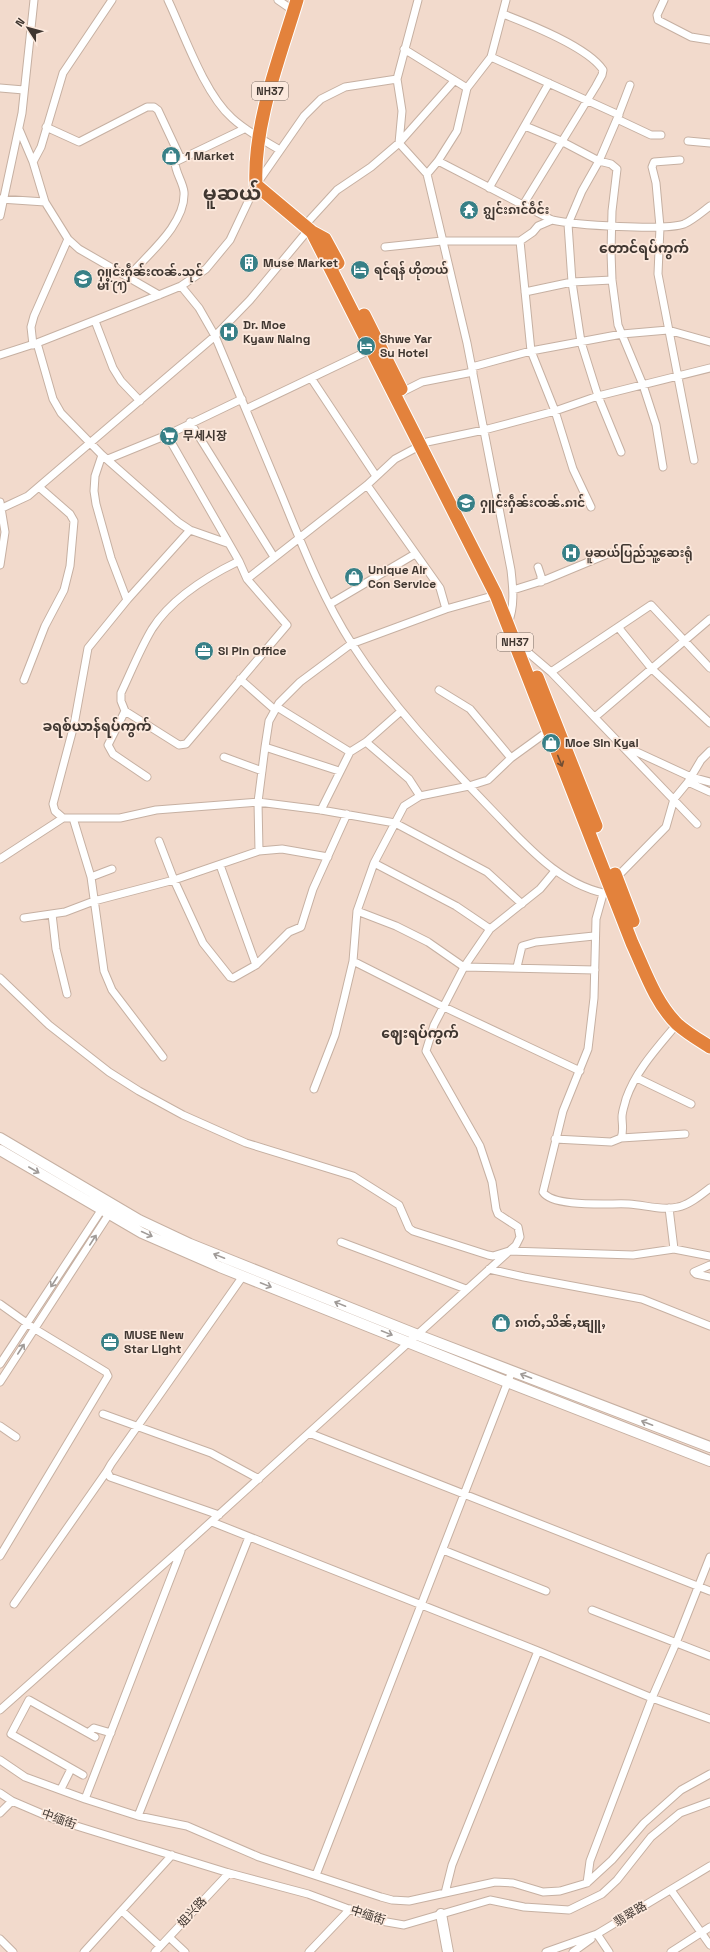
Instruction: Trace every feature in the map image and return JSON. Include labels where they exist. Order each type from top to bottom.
[{"type":"highway","name":"NH37","points":[[296,5],[266,107],[255,169],[256,184],[309,229],[375,348],[423,443],[496,595],[526,650],[608,894],[655,995],[677,1024],[710,1047]]},
{"type":"highway","name":"NH37","points":[[375,348],[402,392],[423,443],[504,592],[515,642],[616,878],[661,990],[671,1005],[683,1018],[710,1037]]},
{"type":"street","points":[[0,216],[2,199],[19,129],[34,0]]},
{"type":"street","points":[[33,162],[41,147],[63,73],[112,0]]},
{"type":"street","points":[[168,0],[208,88],[230,117],[244,129],[280,150]]},
{"type":"street","points":[[278,0],[296,5]]},
{"type":"street","points":[[418,0],[397,79],[402,111],[399,143],[427,174],[472,369],[511,570],[513,590],[509,619]]},
{"type":"street","points":[[427,174],[438,161],[457,131],[467,88],[491,57],[503,14],[504,0]]},
{"type":"street","points":[[664,0],[657,15],[658,20],[691,37],[710,40]]},
{"type":"street","points":[[503,14],[526,23],[577,49],[600,66],[603,70],[602,75],[588,100],[523,204]]},
{"type":"street","points":[[404,49],[467,88]]},
{"type":"street","points":[[491,57],[588,100],[651,135],[661,135]]},
{"type":"street","points":[[0,355],[35,344],[96,321],[181,286],[206,269],[230,240],[256,184],[304,116],[322,99],[345,87],[397,79]]},
{"type":"street","points":[[0,565],[5,532],[1,506],[28,496],[215,336],[250,300],[309,229],[337,190],[371,167],[399,143],[454,81]]},
{"type":"street","points":[[489,188],[549,83]]},
{"type":"street","points":[[621,452],[598,396],[582,342],[572,282],[568,224],[582,192],[599,161],[630,85]]},
{"type":"street","points":[[0,88],[24,90]]},
{"type":"street","points":[[46,127],[79,142],[147,107],[154,107],[158,110],[181,159]]},
{"type":"street","points":[[525,126],[561,141],[599,161],[611,164],[617,169],[612,225],[612,280],[618,325],[643,386],[656,425],[663,467]]},
{"type":"street","points":[[19,129],[33,162],[45,202],[68,239],[80,249],[159,295]]},
{"type":"street","points":[[128,277],[174,226],[182,209],[184,192],[175,165],[177,161],[244,129]]},
{"type":"street","points":[[688,141],[710,143]]},
{"type":"street","points":[[680,160],[654,162],[653,164],[660,227],[658,274],[668,330],[679,376],[694,460]]},
{"type":"street","points":[[438,161],[552,220],[568,224],[660,227],[684,224],[710,206]]},
{"type":"street","points":[[2,199],[45,202]]},
{"type":"street","points":[[385,247],[442,241],[520,241],[533,232],[538,226],[552,220]]},
{"type":"street","points":[[68,239],[34,316],[31,327],[53,399],[61,413],[105,457],[159,507],[190,530],[227,543]]},
{"type":"street","points":[[520,241],[531,351],[555,411],[573,469],[591,507]]},
{"type":"street","points":[[525,292],[572,282],[612,280]]},
{"type":"street","points":[[181,286],[199,308],[215,336],[299,538],[330,604],[351,644],[400,712],[526,845],[555,871],[573,881],[608,894],[596,919],[594,936],[595,970],[591,1034],[588,1049],[563,1111],[543,1192],[547,1198],[572,1203],[630,1204],[669,1208],[680,1207],[710,1188]]},
{"type":"street","points":[[96,321],[113,368],[121,381],[140,401]]},
{"type":"street","points":[[402,392],[422,382],[531,351],[622,334],[668,330],[710,342]]},
{"type":"street","points":[[246,409],[375,348]]},
{"type":"street","points":[[247,579],[366,485],[396,459],[423,443],[484,430],[555,411],[598,396],[643,386],[710,368]]},
{"type":"street","points":[[311,378],[376,476]]},
{"type":"street","points":[[127,600],[111,558],[96,504],[94,491],[95,476],[105,457],[167,435],[190,422],[242,399]]},
{"type":"street","points":[[190,422],[274,557]]},
{"type":"street","points":[[167,435],[227,543],[239,561],[247,579],[287,624],[287,627],[240,679],[186,744],[179,745],[125,711],[121,701],[121,693],[152,629],[185,595],[218,571],[239,561]]},
{"type":"street","points":[[366,485],[440,588],[446,610]]},
{"type":"street","points":[[24,680],[45,626],[64,590],[70,566],[74,521],[70,514],[39,487]]},
{"type":"street","points":[[63,818],[55,811],[53,804],[74,725],[88,648],[127,600],[190,530]]},
{"type":"street","points":[[513,590],[541,582],[610,553]]},
{"type":"street","points":[[330,604],[415,554]]},
{"type":"street","points":[[538,567],[541,582]]},
{"type":"street","points":[[259,851],[258,802],[270,721],[276,708],[300,682],[351,644],[446,610],[496,595]]},
{"type":"street","points":[[552,672],[651,605],[710,668]]},
{"type":"street","points":[[595,717],[710,619]]},
{"type":"street","points":[[618,627],[652,669],[710,723]]},
{"type":"street","points":[[515,642],[552,672],[674,798],[697,824]]},
{"type":"street","points":[[240,679],[276,708],[350,752]]},
{"type":"street","points":[[439,690],[470,709],[511,758]]},
{"type":"street","points":[[125,711],[108,745],[109,749],[113,754],[147,777]]},
{"type":"street","points":[[321,810],[339,771],[350,752],[366,742],[400,712]]},
{"type":"street","points":[[314,1089],[335,1035],[353,961],[357,911],[374,863],[404,806],[420,796],[469,786],[488,780],[494,776],[511,758],[553,729]]},
{"type":"street","points":[[366,742],[408,779],[420,796]]},
{"type":"street","points":[[621,744],[710,792]]},
{"type":"street","points":[[265,748],[339,771]]},
{"type":"street","points":[[616,878],[666,827],[674,798],[690,780],[701,760],[710,751]]},
{"type":"street","points":[[224,757],[262,771]]},
{"type":"street","points":[[690,780],[710,782]]},
{"type":"street","points":[[0,859],[63,818],[120,818],[156,810],[258,802],[321,810],[395,823],[487,872],[522,904]]},
{"type":"street","points":[[159,841],[174,880],[203,943],[232,978],[256,965],[289,932],[301,927],[313,889],[347,814]]},
{"type":"street","points":[[73,818],[91,877],[104,971],[112,990],[163,1057]]},
{"type":"street","points":[[24,918],[65,912],[94,901],[174,880],[259,851],[282,849],[328,857]]},
{"type":"street","points":[[374,863],[456,906],[490,928]]},
{"type":"street","points":[[220,865],[256,965]]},
{"type":"street","points":[[91,877],[112,869]]},
{"type":"street","points":[[0,1710],[212,1522],[516,1245],[520,1237],[518,1227],[498,1214],[492,1182],[480,1146],[426,1051],[434,1025],[464,967],[490,928],[540,889],[555,871]]},
{"type":"street","points":[[357,911],[396,926],[428,942],[464,967],[517,967],[595,970]]},
{"type":"street","points":[[52,914],[56,949],[67,994]]},
{"type":"street","points":[[517,967],[522,946],[536,942],[594,936]]},
{"type":"street","points":[[353,961],[444,1007],[580,1070]]},
{"type":"street","points":[[0,978],[49,1025],[109,1072],[139,1092],[183,1115],[246,1143],[353,1176],[398,1205],[409,1228],[413,1231],[488,1256],[509,1251],[633,1255],[674,1249],[710,1256]]},
{"type":"street","points":[[621,1138],[623,1134],[622,1115],[627,1098],[637,1078],[656,1050],[677,1024]]},
{"type":"street","points":[[637,1078],[691,1104]]},
{"type":"street","points":[[555,1139],[612,1142],[621,1138],[685,1134]]},
{"type":"street","points":[[0,1138],[108,1208],[142,1233],[243,1276],[507,1382],[710,1461]]},
{"type":"street","points":[[0,1150],[108,1208],[139,1220],[190,1244],[418,1335],[710,1447]]},
{"type":"street","points":[[1,1361],[108,1208]]},
{"type":"street","points":[[0,1382],[35,1329],[108,1208]]},
{"type":"street","points":[[669,1208],[674,1249]]},
{"type":"street","points":[[341,1242],[466,1289]]},
{"type":"street","points":[[710,1265],[694,1272],[696,1274],[710,1277]]},
{"type":"street","points":[[489,1268],[524,1277],[642,1299],[710,1326]]},
{"type":"street","points":[[14,1604],[243,1276]]},
{"type":"street","points":[[0,1304],[35,1329],[106,1372],[108,1376],[0,1556]]},
{"type":"street","points":[[316,1875],[512,1371]]},
{"type":"street","points":[[590,1414],[595,1403]]},
{"type":"street","points":[[103,1414],[211,1453],[259,1478]]},
{"type":"street","points":[[0,1426],[16,1437]]},
{"type":"street","points":[[659,1441],[663,1429]]},
{"type":"street","points":[[309,1433],[710,1591]]},
{"type":"street","points":[[108,1471],[110,1477],[219,1515]]},
{"type":"street","points":[[212,1522],[422,1604],[652,1698],[710,1719]]},
{"type":"street","points":[[138,1816],[249,1537]]},
{"type":"street","points":[[85,1798],[181,1549]]},
{"type":"street","points":[[443,1550],[546,1591]]},
{"type":"street","points":[[587,1883],[590,1861],[652,1698],[710,1557]]},
{"type":"street","points":[[592,1610],[710,1656]]},
{"type":"street","points":[[445,1893],[452,1865],[538,1651]]},
{"type":"street","points":[[83,1774],[71,1769],[11,1734],[29,1700],[92,1735],[94,1728],[111,1733]]},
{"type":"street","points":[[0,1760],[25,1777],[85,1798],[138,1816],[187,1826],[259,1857],[392,1900],[409,1901],[466,1887],[494,1882],[513,1883],[543,1892],[560,1891],[587,1883],[612,1860],[644,1824],[681,1790],[710,1774]]},
{"type":"street","points":[[61,1789],[71,1769]]},
{"type":"street","name":"中缅街","points":[[0,1793],[12,1801],[54,1819],[229,1873],[308,1894],[381,1921],[404,1925],[490,1900],[524,1907],[569,1910],[602,1894],[618,1880],[651,1837],[680,1813],[710,1802]]},
{"type":"street","points":[[0,1814],[12,1801]]},
{"type":"street","points":[[84,1952],[172,1855]]},
{"type":"street","name":"翡翠路","points":[[546,1952],[597,1934],[710,1866]]},
{"type":"street","name":"姐兴路","points":[[158,1949],[229,1873]]},
{"type":"street","points":[[671,1890],[700,1933],[710,1945]]},
{"type":"street","points":[[309,1952],[350,1909]]},
{"type":"street","points":[[122,1911],[158,1949]]},
{"type":"street","points":[[442,1914],[448,1952]]},
{"type":"street","points":[[671,1952],[710,1927]]},
{"type":"street","points":[[573,1952],[597,1934],[609,1952]]},
{"type":"street","points":[[169,1937],[185,1952]]},
{"type":"street","points":[[0,1939],[12,1952]]},
{"type":"place","name":"1 Market","points":[[171,156]]},
{"type":"place","name":"ၵျွင်းၵၢင်ဝဵင်း","points":[[469,210]]},
{"type":"place","name":"Muse Market","points":[[249,263]]},
{"type":"place","name":"ရင်ရန် ဟိုတယ်","points":[[360,270]]},
{"type":"place","name":"ႁူင်းႁဵၼ်းၸၼ်ႉသုင် မၢႆ (1)","points":[[83,279]]},
{"type":"place","name":"Dr. Moe Kyaw Naing","points":[[229,332]]},
{"type":"place","name":"Shwe Yar Su Hotel","points":[[366,346]]},
{"type":"place","name":"무세시장","points":[[169,436]]},
{"type":"place","name":"ႁူင်းႁဵၼ်းၸၼ်ႉၵၢင်","points":[[466,503]]},
{"type":"place","name":"မူဆယ်ပြည်သူ့ဆေးရုံ","points":[[571,553]]},
{"type":"place","name":"Unique Air Con Service","points":[[354,577]]},
{"type":"place","name":"Si Pin Office","points":[[204,651]]},
{"type":"place","name":"Moe Sin Kyal","points":[[551,743]]},
{"type":"place","name":"ၵၢတ်ႇသိၼ်ႇၽျူႇ","points":[[501,1323]]},
{"type":"place","name":"MUSE New Star Light","points":[[110,1342]]},
{"type":"district","name":"မူဆယ်","points":[[232,193]]},
{"type":"district","name":"တောင်ရပ်ကွက်","points":[[644,248]]},
{"type":"district","name":"ခရစ်ယာန်ရပ်ကွက်","points":[[97,726]]},
{"type":"district","name":"ဈေးရပ်ကွက်","points":[[420,1033]]}]
